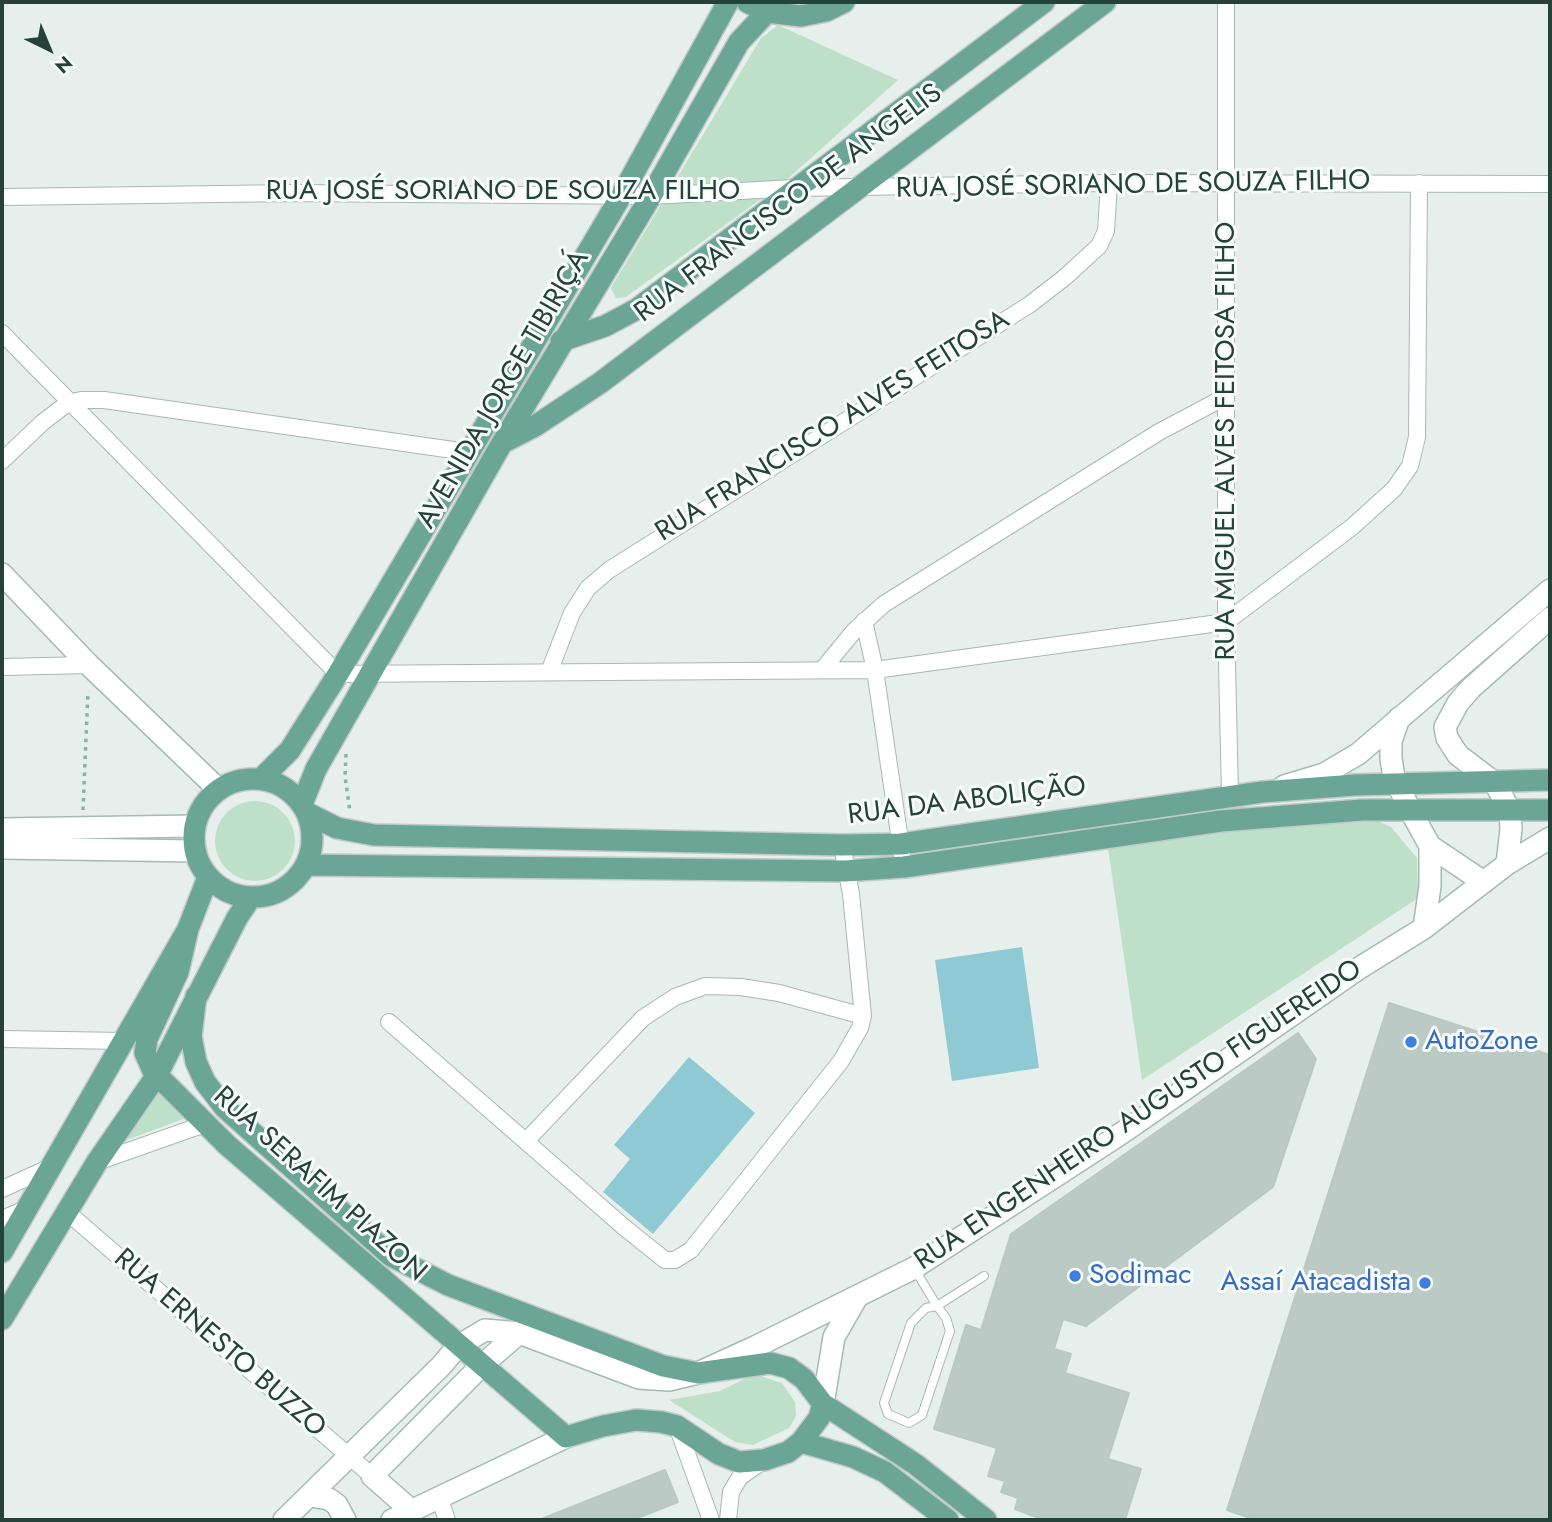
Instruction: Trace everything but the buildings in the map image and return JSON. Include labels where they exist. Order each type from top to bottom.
[{"type":"main road","name":"AVENIDA JORGE TIBIRIÇÁ","points":[[262,778],[290,750],[338,674],[621,196],[728,2]]},
{"type":"main road","points":[[747,2],[767,12],[801,16],[826,11],[844,2]]},
{"type":"main road","name":"RUA FRANCISCO DE ANGELIS","points":[[563,342],[605,326],[637,309],[1044,2]]},
{"type":"main road","name":"RUA FRANCISCO DE ANGELIS","points":[[502,443],[535,426],[600,383],[1105,2]]},
{"type":"main road","name":"AVENIDA JORGE TIBIRIÇÁ","points":[[306,809],[316,769],[502,443],[740,42],[767,12]]},
{"type":"main road","points":[[943,76],[943,88],[957,113]]},
{"type":"main road","points":[[594,290],[620,308],[637,309]]},
{"type":"main road","points":[[540,332],[563,342]]},
{"type":"main road","points":[[2,574],[89,665],[218,789]]},
{"type":"main road","points":[[1262,792],[1324,774],[1358,754],[1550,590]]},
{"type":"main road","points":[[1507,864],[1510,811],[1495,783],[1458,755],[1447,738],[1445,727],[1458,703],[1471,688],[1550,618]]},
{"type":"main road","points":[[1399,718],[1391,741],[1391,759],[1398,784],[1410,810],[1430,846],[1482,881]]},
{"type":"main road","points":[[244,778],[262,778],[280,783],[295,794],[306,809],[313,844],[306,865],[285,888],[251,897],[228,891],[208,877],[195,851],[195,826],[202,806],[218,789],[244,778]]},
{"type":"main road","name":"RUA DA ABOLIÇÃO","points":[[306,809],[352,832],[842,845],[901,844],[1230,795],[1398,784],[1545,782]]},
{"type":"main road","name":"RUA DA ABOLIÇÃO","points":[[306,865],[845,871],[904,867],[1221,821],[1362,810],[1550,810]]},
{"type":"main road","points":[[2,829],[195,826]]},
{"type":"main road","name":"RUA ENGENHEIRO AUGUSTO FIGUEREIDO","points":[[290,1517],[458,1346],[485,1330],[519,1333],[639,1378],[670,1380],[698,1373],[914,1268],[1122,1133],[1361,967],[1424,928],[1482,881],[1550,838]]},
{"type":"main road","points":[[1424,928],[1430,886],[1430,846]]},
{"type":"main road","points":[[2,848],[195,851]]},
{"type":"main road","points":[[2,1252],[31,1207],[188,929],[208,877]]},
{"type":"main road","points":[[2,1318],[97,1162],[157,1075],[196,996],[251,897]]},
{"type":"main road","name":"RUA SERAFIM PIAZON","points":[[188,929],[178,972],[147,1039],[145,1053],[157,1075],[205,1124],[566,1437]]},
{"type":"main road","points":[[196,996],[191,1036],[196,1062],[218,1100],[391,1256],[448,1285],[663,1366],[698,1373],[770,1363],[789,1368],[804,1379],[823,1404],[915,1464],[986,1520]]},
{"type":"main road","points":[[392,1520],[566,1437],[636,1420],[677,1426],[719,1454],[739,1462],[764,1460],[788,1452],[801,1443],[819,1418],[834,1337],[856,1297]]},
{"type":"main road","points":[[413,1512],[372,1476],[481,1366],[519,1333]]},
{"type":"main road","points":[[801,1443],[853,1457],[885,1472],[948,1520]]},
{"type":"main road","points":[[310,1496],[329,1499],[337,1505],[345,1520]]},
{"type":"street","name":"RUA MIGUEL ALVES FEITOSA FILHO","points":[[1226,2],[1226,622],[1230,795]]},
{"type":"street","name":"RUA JOSÉ SORIANO DE SOUZA FILHO","points":[[2,197],[293,193],[651,196],[794,188],[859,190],[1109,183],[1550,184]]},
{"type":"street","name":"RUA FRANCISCO ALVES FEITOSA","points":[[549,672],[572,613],[588,588],[609,570],[1030,305],[1064,278],[1098,246],[1106,230],[1109,183]]},
{"type":"street","points":[[2,333],[68,403],[338,674],[876,670],[1226,622],[1352,527],[1394,489],[1410,466],[1417,437],[1419,183]]},
{"type":"street","points":[[822,670],[864,621],[950,560],[1159,432],[1225,397]]},
{"type":"street","points":[[2,461],[43,422],[68,403],[104,400],[467,452]]},
{"type":"street","points":[[864,621],[876,670],[904,867]]},
{"type":"street","points":[[2,667],[89,665]]},
{"type":"street","points":[[389,1022],[657,1255],[665,1260],[675,1260],[691,1250],[841,1061],[860,1028],[863,1016],[851,894],[842,845]]},
{"type":"street","points":[[526,1141],[643,1017],[675,997],[705,986],[741,987],[779,993],[863,1016]]},
{"type":"street","points":[[2,1040],[124,1041]]},
{"type":"street","points":[[97,1162],[205,1124]]},
{"type":"street","points":[[2,1189],[53,1166]]},
{"type":"street","points":[[2,1219],[31,1207]]},
{"type":"street","name":"RUA ERNESTO BUZZO","points":[[67,1212],[372,1476]]},
{"type":"street","points":[[677,1426],[711,1520]]},
{"type":"street","points":[[729,1520],[727,1514],[731,1492],[740,1477],[764,1460]]},
{"type":"street","points":[[439,1497],[447,1520]]},
{"type":"lane","points":[[914,1268],[937,1307],[946,1318],[950,1331],[922,1415],[909,1423],[888,1414],[884,1402],[911,1323],[926,1308],[937,1307],[984,1276]]},
{"type":"path","points":[[82,829],[89,665]]},
{"type":"path","points":[[342,723],[352,832]]},
{"type":"green space","points":[[778,25],[898,80],[783,183],[626,297],[616,298],[611,288],[761,38]]},
{"type":"green space","points":[[247,801],[263,801],[284,812],[295,833],[295,849],[284,870],[263,881],[247,881],[233,875],[221,863],[215,849],[215,833],[221,819],[233,807]]},
{"type":"green space","points":[[1362,814],[1391,827],[1417,858],[1418,898],[1142,1080],[1107,841]]},
{"type":"green space","points":[[162,1086],[194,1115],[124,1141]]},
{"type":"green space","points":[[760,1376],[782,1383],[795,1402],[796,1416],[789,1428],[753,1445],[735,1442],[669,1400],[720,1391],[746,1378]]},
{"type":"water","points":[[1022,947],[1039,1068],[952,1081],[935,960]]},
{"type":"water","points":[[689,1057],[755,1113],[653,1234],[603,1192],[630,1159],[614,1145]]},
{"type":"place","name":"AutoZone","points":[[1411,1042]]},
{"type":"place","name":"Sodimac","points":[[1075,1276]]},
{"type":"place","name":"Assaí Atacadista","points":[[1425,1283]]}]
